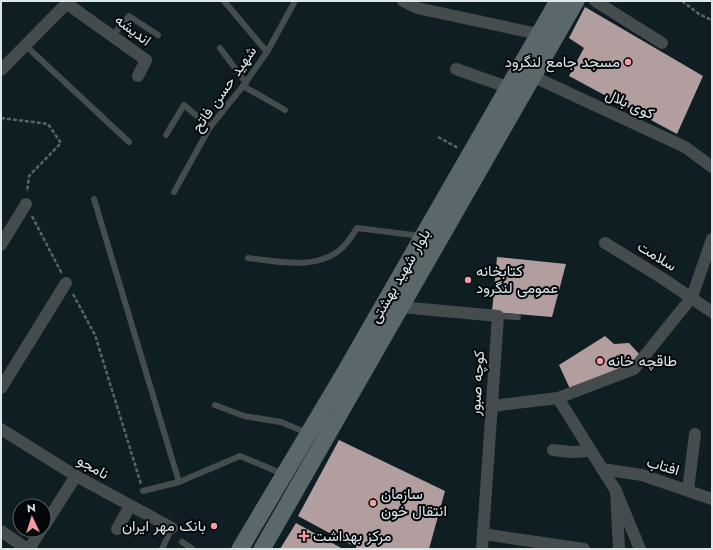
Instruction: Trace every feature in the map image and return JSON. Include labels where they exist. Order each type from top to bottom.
[{"type":"main road","name":"بلوار شهید بهشتی","points":[[262,549],[422,236],[558,1]]},
{"type":"main road","name":"بلوار شهید بهشتی","points":[[240,549],[307,433],[351,376],[400,307],[576,1]]},
{"type":"street","points":[[403,1],[418,8],[538,34]]},
{"type":"street","points":[[596,1],[662,43]]},
{"type":"street","points":[[1,70],[68,2]]},
{"type":"street","name":"اندیشه","points":[[68,2],[146,60],[138,76]]},
{"type":"street","points":[[456,69],[507,87]]},
{"type":"street","name":"کوی بلال","points":[[532,76],[685,147],[712,167]]},
{"type":"street","points":[[1,245],[26,204]]},
{"type":"street","points":[[492,406],[558,398],[634,369],[692,297],[712,239]]},
{"type":"street","name":"سلامت","points":[[605,243],[692,297],[712,312]]},
{"type":"street","points":[[1,388],[66,282]]},
{"type":"street","points":[[400,307],[498,316]]},
{"type":"street","name":"کوچه صبور","points":[[482,549],[498,316]]},
{"type":"street","points":[[558,398],[616,491],[640,549]]},
{"type":"street","name":"نامجو","points":[[1,429],[76,476],[172,528]]},
{"type":"street","points":[[688,490],[695,434]]},
{"type":"street","points":[[553,450],[571,452],[591,451]]},
{"type":"street","name":"افتاب","points":[[602,469],[642,475],[712,499]]},
{"type":"street","points":[[52,514],[76,476]]},
{"type":"street","points":[[616,491],[619,549]]},
{"type":"street","points":[[118,529],[130,506]]},
{"type":"street","points":[[1,532],[23,548],[33,538]]},
{"type":"street","points":[[483,534],[584,549]]},
{"type":"lane","points":[[224,1],[267,52]]},
{"type":"lane","name":"شهید حسن فاتح","points":[[174,192],[210,127],[244,85],[267,52],[295,1]]},
{"type":"lane","points":[[113,35],[129,16],[158,35]]},
{"type":"lane","points":[[26,46],[129,142]]},
{"type":"lane","points":[[220,48],[244,85],[285,110]]},
{"type":"lane","points":[[166,135],[184,105],[210,127]]},
{"type":"lane","points":[[94,199],[179,482]]},
{"type":"lane","points":[[248,258],[289,263],[327,258],[344,246],[357,228],[422,236]]},
{"type":"lane","points":[[498,316],[518,318]]},
{"type":"lane","points":[[215,405],[244,416],[281,422],[307,433]]},
{"type":"lane","points":[[143,491],[179,482],[240,456],[283,474]]},
{"type":"lane","points":[[162,549],[172,528]]},
{"type":"lane","points":[[182,542],[193,549]]},
{"type":"path","points":[[682,1],[699,14],[712,20]]},
{"type":"path","points":[[438,138],[470,155]]},
{"type":"building","name":"مسجد جامع لنگرود","points":[[585,7],[703,76],[677,134],[569,76],[584,48],[569,38]]},
{"type":"building","points":[[497,257],[566,264],[552,317],[492,312]]},
{"type":"building","name":"طاقچه خانه","points":[[605,336],[614,344],[629,343],[642,357],[571,391],[559,365]]},
{"type":"building","name":"سازمان انتقال خون","points":[[339,440],[445,491],[429,549],[359,549],[298,516]]},
{"type":"building","name":"مرکز بهداشت","points":[[296,523],[343,549],[280,549]]},
{"type":"place","name":"مسجد جامع لنگرود","points":[[628,62]]},
{"type":"place","name":"کتابخانه عمومی لنگرود","points":[[468,280]]},
{"type":"place","name":"طاقچه خانه","points":[[600,361]]},
{"type":"place","name":"سازمان انتقال خون","points":[[373,503]]},
{"type":"place","name":"بانک مهر ایران","points":[[214,526]]},
{"type":"place","name":"مرکز بهداشت","points":[[304,536]]}]
